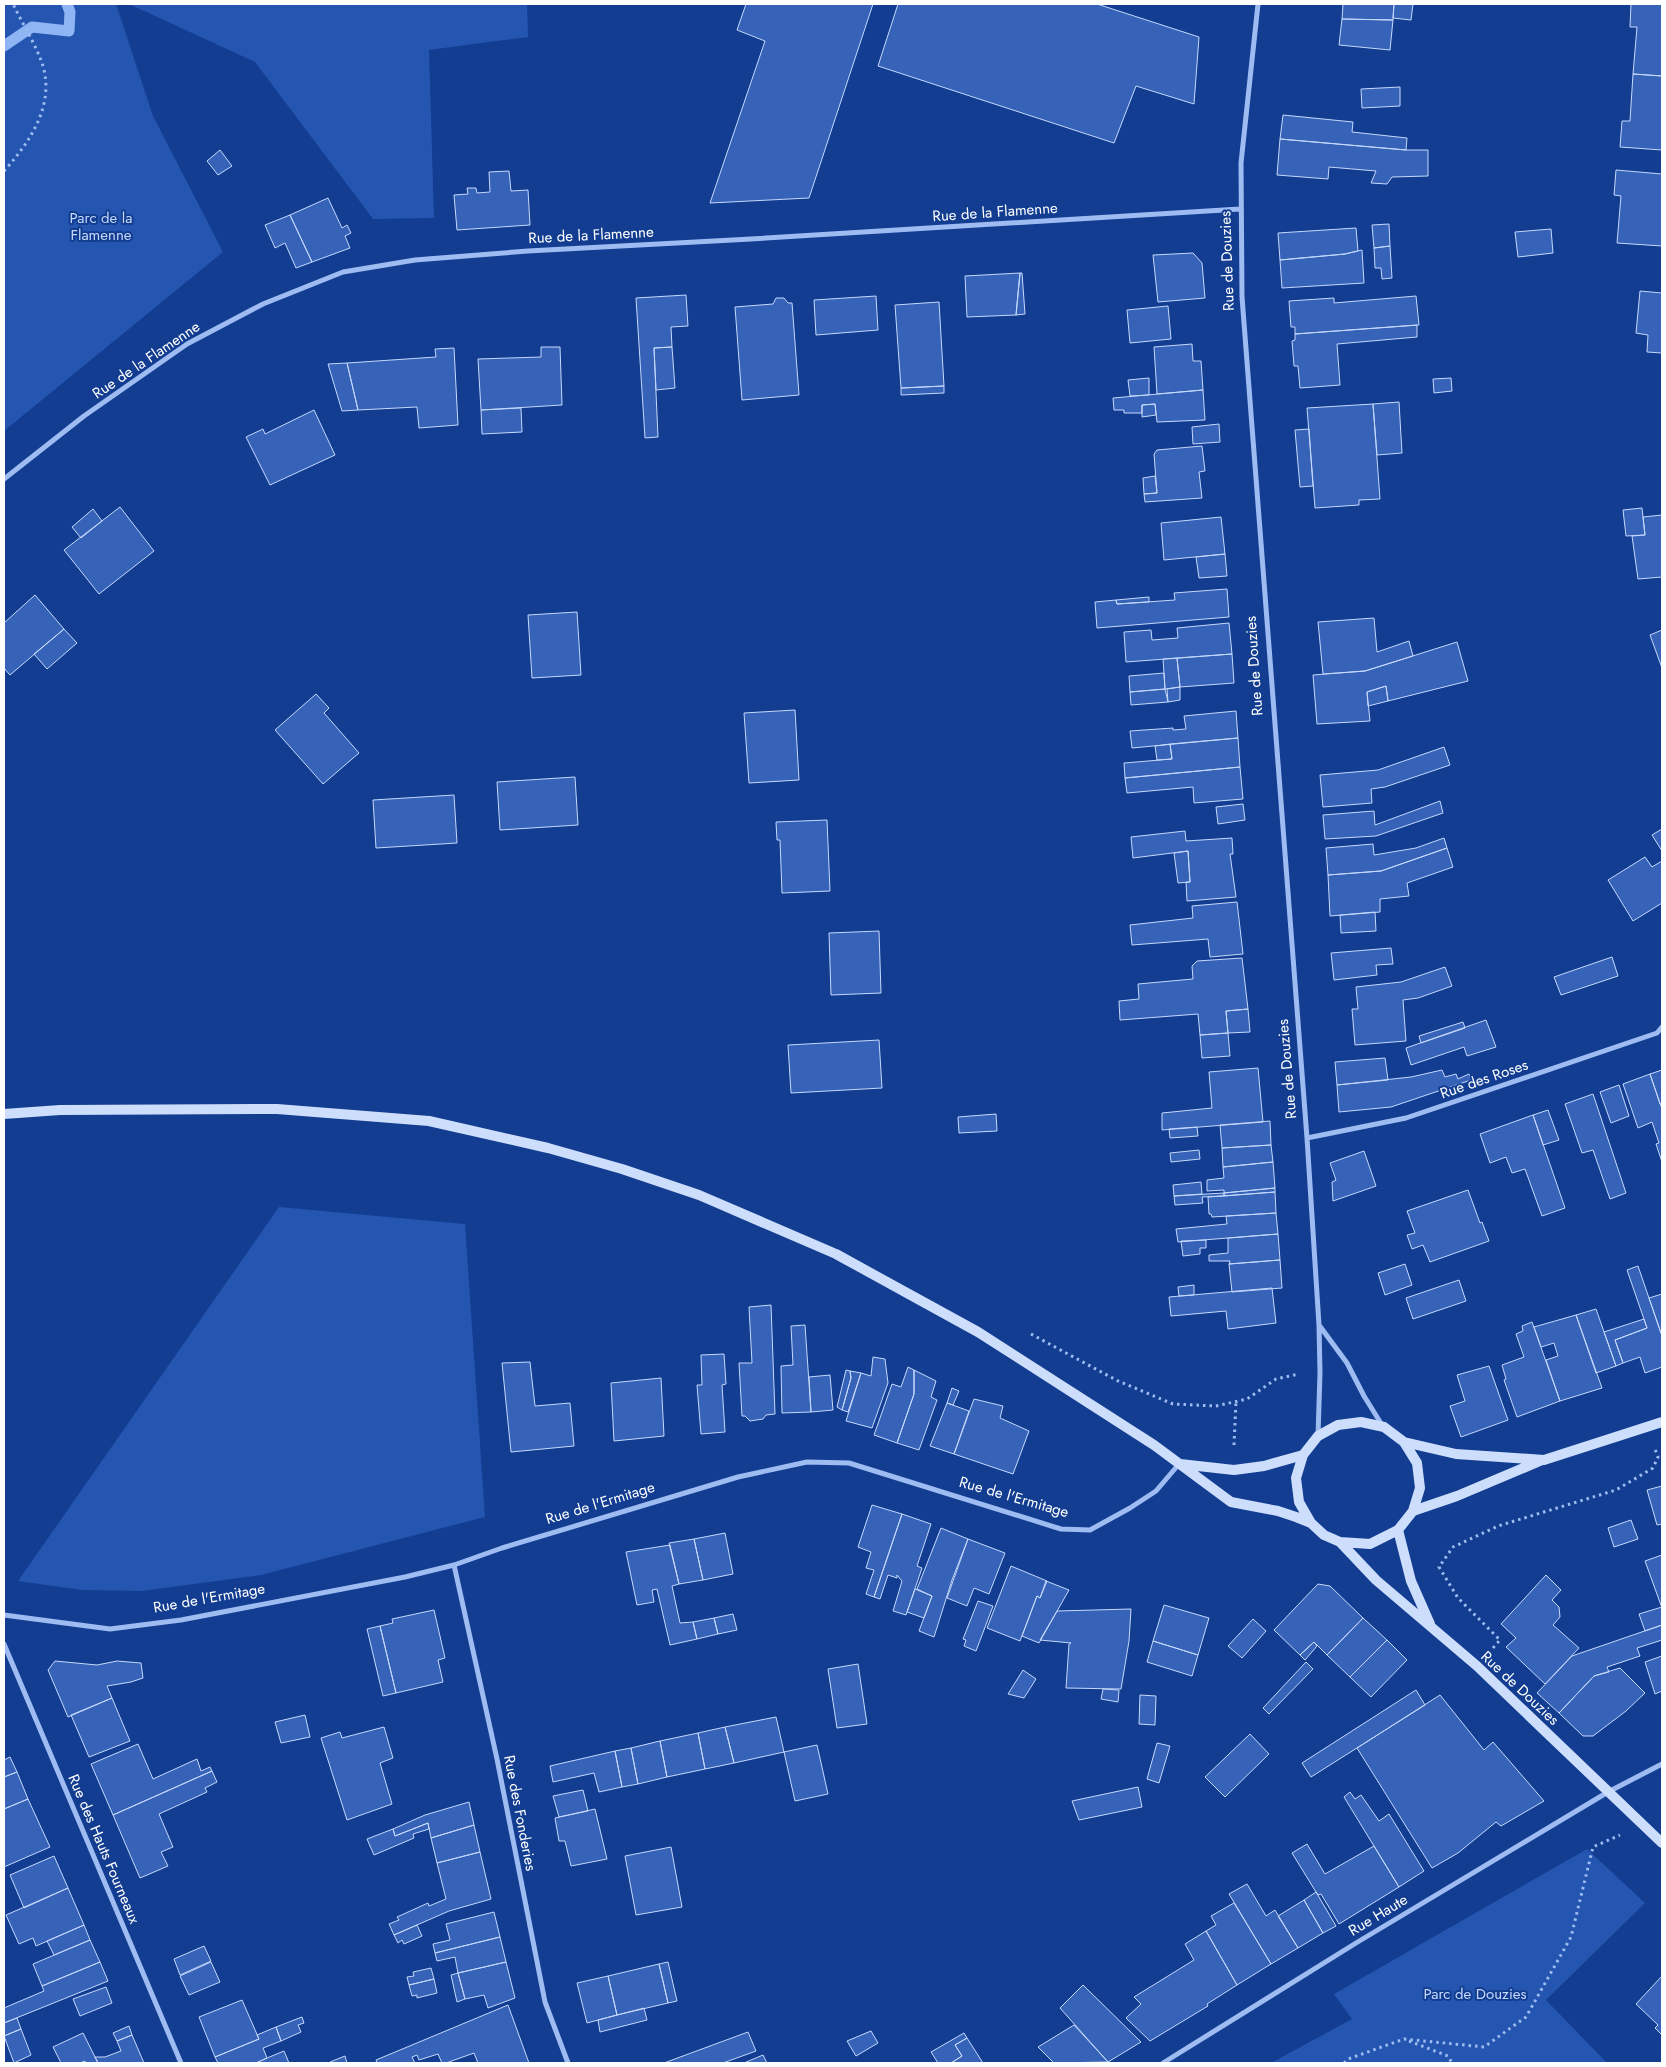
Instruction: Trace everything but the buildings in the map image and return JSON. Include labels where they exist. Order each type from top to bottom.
[{"type":"main road","points":[[4,1114],[60,1110],[277,1108],[420,1121],[548,1148],[622,1169],[699,1195],[836,1254],[978,1332],[1154,1445],[1231,1502],[1278,1511],[1311,1523]]},
{"type":"main road","points":[[1340,1542],[1370,1544],[1398,1530],[1414,1511],[1420,1488],[1417,1463],[1404,1442],[1384,1427],[1361,1422],[1338,1425],[1318,1436],[1303,1455],[1296,1478],[1299,1502],[1311,1523],[1324,1534],[1340,1542],[1376,1580],[1431,1628]]},
{"type":"main road","points":[[1414,1511],[1457,1496],[1544,1460],[1662,1422]]},
{"type":"main road","points":[[1404,1442],[1456,1454],[1544,1460]]},
{"type":"main road","points":[[1179,1464],[1234,1470],[1264,1466],[1303,1455]]},
{"type":"main road","name":"Rue de Douzies","points":[[1398,1530],[1411,1581],[1431,1628],[1477,1666],[1662,1842]]},
{"type":"street","name":"Rue de Douzies","points":[[1258,4],[1241,163],[1242,297],[1307,1138],[1319,1326],[1318,1436]]},
{"type":"street","name":"Rue de la Flamenne","points":[[4,479],[84,416],[187,344],[263,304],[343,272],[415,260],[528,251],[779,238],[1240,208]]},
{"type":"street","name":"Rue des Roses","points":[[1307,1138],[1406,1118],[1657,1033],[1662,1027]]},
{"type":"street","points":[[1319,1326],[1347,1363],[1364,1396],[1384,1427]]},
{"type":"street","name":"Rue de l'Ermitage","points":[[4,1615],[110,1629],[181,1620],[405,1577],[454,1564],[738,1477],[807,1462],[848,1463],[1062,1529],[1090,1530],[1156,1491],[1179,1464]]},
{"type":"street","name":"Rue des Fonderies","points":[[454,1564],[498,1767],[545,2002],[568,2063]]},
{"type":"street","name":"Rue des Hauts Fourneaux","points":[[4,1644],[181,2063]]},
{"type":"street","name":"Rue Haute","points":[[1162,2063],[1356,1943],[1608,1792],[1662,1764]]},
{"type":"path","points":[[4,171],[24,149],[38,121],[47,93],[42,63],[13,4]]},
{"type":"path","points":[[1025,1331],[1118,1381],[1173,1404],[1216,1406],[1236,1402],[1247,1399],[1276,1379],[1291,1375],[1320,1373]]},
{"type":"path","points":[[1234,1445],[1236,1402]]},
{"type":"path","points":[[1477,1666],[1500,1640],[1458,1598],[1439,1567],[1448,1554],[1453,1548],[1498,1526],[1616,1490],[1653,1468],[1658,1457],[1649,1426]]},
{"type":"path","points":[[1344,2063],[1348,2059],[1404,2039],[1484,2047],[1526,2017],[1571,1937],[1593,1847],[1644,1825]]},
{"type":"path","points":[[1404,2039],[1448,2056],[1452,2063]]},
{"type":"green space","name":"Parc de la Flamenne","points":[[4,4],[116,4],[153,116],[223,252],[4,431]]},
{"type":"green space","points":[[129,4],[527,4],[528,37],[429,50],[434,218],[373,219],[255,62]]},
{"type":"green space","points":[[279,1207],[465,1224],[485,1517],[261,1575],[142,1591],[82,1590],[18,1581]]},
{"type":"green space","name":"Parc de Douzies","points":[[1587,1849],[1645,1903],[1546,2000],[1607,2063],[1271,2063],[1352,2019],[1334,1994]]},
{"type":"waterway","points":[[4,46],[32,27],[69,31],[70,12],[67,4]]}]
